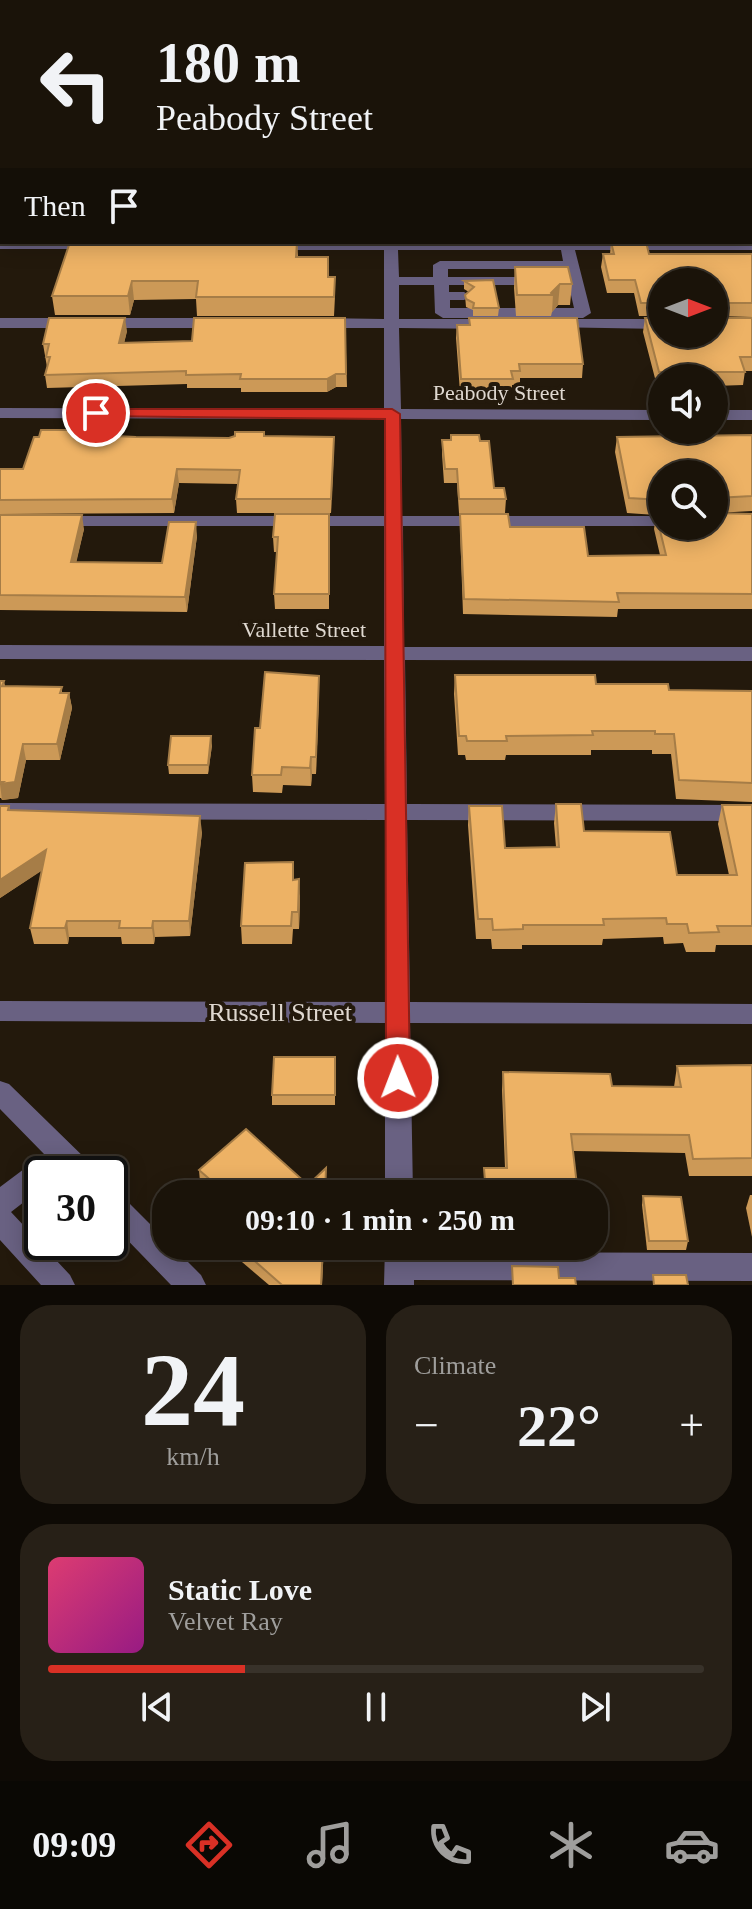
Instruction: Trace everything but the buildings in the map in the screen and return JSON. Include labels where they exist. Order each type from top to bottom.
[{"type":"street","points":[[261,244],[752,246]]},
{"type":"street","points":[[391,244],[399,1180]]},
{"type":"street","points":[[0,245],[110,245]]},
{"type":"street","points":[[465,246],[466,265]]},
{"type":"street","points":[[297,323],[443,313],[583,313],[567,246]]},
{"type":"street","points":[[443,313],[440,265],[572,265]]},
{"type":"street","points":[[390,281],[502,291],[575,281]]},
{"type":"street","points":[[442,288],[464,296]]},
{"type":"street","points":[[502,291],[507,313]]},
{"type":"street","points":[[391,318],[648,324]]},
{"type":"street","points":[[0,323],[235,323]]},
{"type":"street","name":"Peabody Street","points":[[0,413],[648,415]]},
{"type":"street","points":[[728,415],[752,415]]},
{"type":"street","points":[[31,521],[648,521]]},
{"type":"street","name":"Vallette Street","points":[[0,652],[752,654]]},
{"type":"street","points":[[0,811],[752,813]]},
{"type":"street","name":"Russell Street","points":[[0,1011],[752,1014]]},
{"type":"street","points":[[0,1092],[64,1156]]},
{"type":"street","points":[[0,1204],[24,1191]]},
{"type":"street","points":[[0,1220],[60,1285]]},
{"type":"street","points":[[128,1221],[191,1285]]},
{"type":"street","points":[[399,1266],[752,1267]]},
{"type":"route","points":[[96,413],[392,414],[398,1078]]}]
